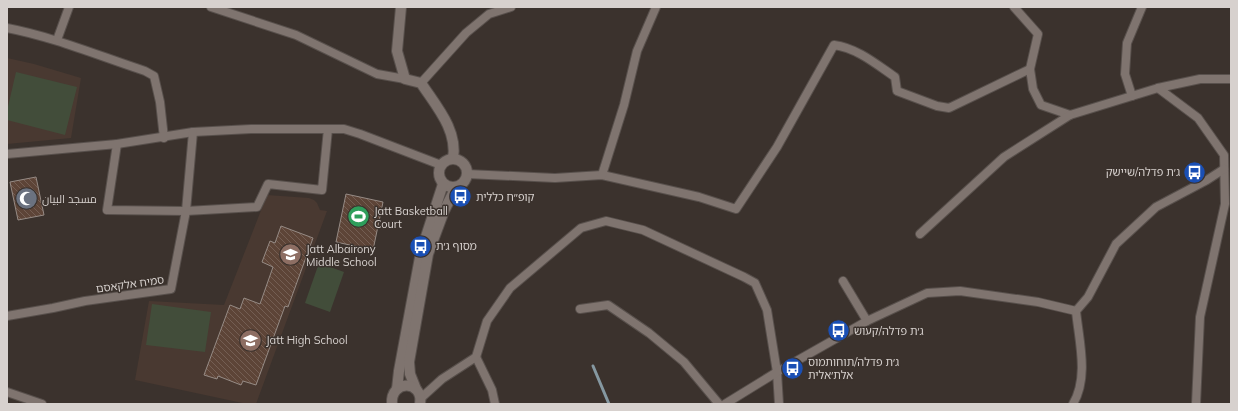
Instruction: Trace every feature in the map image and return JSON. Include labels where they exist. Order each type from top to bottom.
[{"type":"street","points":[[57,40],[69,7]]},
{"type":"street","points":[[211,7],[296,35],[377,74],[421,83],[451,133],[455,148],[453,159]]},
{"type":"street","points":[[401,7],[397,51],[405,79]]},
{"type":"street","points":[[421,83],[466,33],[489,14],[511,7]]},
{"type":"street","points":[[602,175],[624,104],[637,50],[656,7]]},
{"type":"street","points":[[1014,7],[1038,34],[1030,69],[1034,89],[1041,105],[1070,115]]},
{"type":"street","points":[[1132,96],[1125,74],[1127,43],[1142,7]]},
{"type":"street","points":[[7,28],[25,31],[57,40],[145,71],[154,76],[160,102],[164,138]]},
{"type":"street","points":[[467,174],[555,178],[602,175],[699,197],[736,209],[777,146],[834,45],[846,47],[870,60],[895,77],[897,91],[937,106],[949,108],[1030,69]]},
{"type":"street","points":[[920,234],[1004,158],[1070,115],[1158,88],[1200,80],[1231,79]]},
{"type":"street","points":[[1158,88],[1198,118],[1227,153],[1224,169],[1225,204],[1200,317],[1196,404]]},
{"type":"street","points":[[7,154],[118,144],[164,138],[193,132],[252,129],[344,129],[441,165]]},
{"type":"street","points":[[118,144],[107,210],[186,211],[257,207],[268,184],[322,190],[328,129]]},
{"type":"street","name":"סמיח אלקאסם","points":[[7,316],[171,289],[186,211],[193,132]]},
{"type":"street","points":[[449,159],[453,159],[462,162],[467,170],[464,183],[456,187],[443,184],[439,177],[439,168],[441,165],[449,159]]},
{"type":"street","points":[[1073,404],[1078,396],[1082,368],[1076,311],[1088,297],[1116,244],[1156,208],[1208,180],[1224,169]]},
{"type":"street","points":[[392,404],[393,395],[397,389],[421,252],[443,184]]},
{"type":"street","points":[[419,397],[410,374],[409,362],[428,254],[444,211],[456,187]]},
{"type":"street","points":[[419,397],[442,379],[476,357],[487,321],[510,288],[581,228],[606,221],[643,230],[744,276],[755,284],[767,310],[777,372],[779,404]]},
{"type":"street","points":[[843,281],[867,321]]},
{"type":"street","points":[[725,404],[777,372],[867,321],[927,292],[960,291],[1038,302],[1076,311]]},
{"type":"street","points":[[580,309],[608,305],[614,309],[649,333],[684,362],[719,404]]},
{"type":"street","points":[[476,357],[492,390],[495,404]]},
{"type":"street","points":[[397,389],[407,385],[419,397]]},
{"type":"street","points":[[7,392],[42,404]]},
{"type":"shaded area","points":[[7,58],[34,64],[81,78],[71,138],[7,144]]},
{"type":"shaded area","points":[[267,195],[309,198],[317,203],[320,210],[327,211],[256,404],[247,404],[135,380],[149,301],[224,305]]},
{"type":"green space","points":[[16,72],[77,87],[65,135],[7,120],[7,111]]},
{"type":"green space","points":[[319,263],[344,272],[330,312],[305,303]]},
{"type":"green space","points":[[152,304],[211,312],[205,352],[146,345]]},
{"type":"building","name":"مسجد البيان","points":[[36,177],[44,215],[18,220],[10,182]]},
{"type":"building","points":[[346,194],[383,202],[373,250],[336,242]]},
{"type":"building","points":[[281,226],[313,238],[288,307],[285,306],[256,385],[243,381],[241,385],[218,376],[217,379],[204,375],[230,305],[240,309],[244,298],[260,304],[273,267],[262,262],[270,241],[275,243]]},
{"type":"waterway","points":[[593,366],[609,404]]},
{"type":"place","name":"ג׳ת פדלה/שיישק","points":[[1195,172]]},
{"type":"place","name":"קופ״ח כללית","points":[[461,197]]},
{"type":"place","name":"مسجد البيان","points":[[27,199]]},
{"type":"place","name":"Jatt Basketball Court","points":[[359,217]]},
{"type":"place","name":"מסוף ג׳ת","points":[[421,246]]},
{"type":"place","name":"Jatt Albairony Middle School","points":[[290,255]]},
{"type":"place","name":"ג׳ת פדלה/קעוש","points":[[838,331]]},
{"type":"place","name":"Jatt High School","points":[[251,340]]},
{"type":"place","name":"ג׳ת פדלה/תוחותמוס אלת׳אלית","points":[[792,368]]}]
